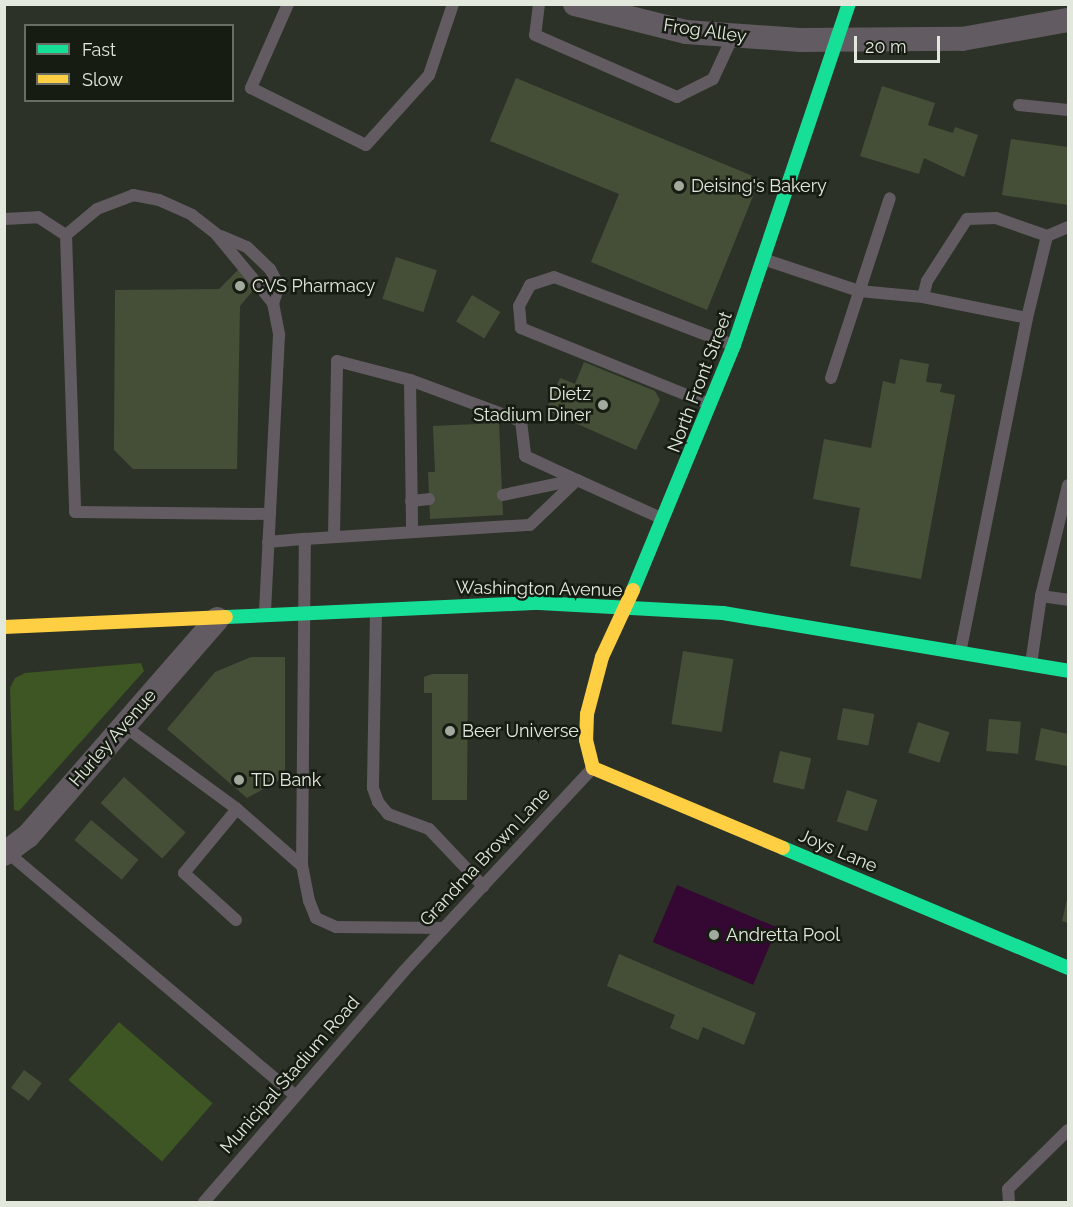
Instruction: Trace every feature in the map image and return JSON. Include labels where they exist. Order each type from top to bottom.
[{"type":"street","name":"Frog Alley","points":[[575,4],[686,32],[838,40],[962,39],[1068,20]]},
{"type":"street","name":"North Front Street","points":[[593,768],[586,740],[586,714],[602,657],[665,520],[734,345],[766,260],[849,4]]},
{"type":"street","name":"Washington Avenue","points":[[4,627],[539,603],[723,614],[1068,672]]},
{"type":"street","name":"Hurley Avenue","points":[[6,853],[28,836],[217,619]]},
{"type":"street","name":"Joys Lane","points":[[593,768],[1068,968]]},
{"type":"lane","points":[[288,4],[251,88],[366,145],[429,75],[453,4]]},
{"type":"lane","points":[[539,4],[535,35],[677,97],[713,79],[734,36]]},
{"type":"lane","points":[[1019,105],[1068,110]]},
{"type":"lane","points":[[66,235],[97,209],[133,195],[159,200],[192,214],[216,234],[273,303],[279,335],[265,616]]},
{"type":"lane","points":[[831,378],[890,198]]},
{"type":"lane","points":[[4,219],[38,217],[66,235]]},
{"type":"lane","points":[[923,297],[927,281],[967,219],[996,218],[1047,236],[1068,227]]},
{"type":"lane","points":[[216,234],[247,247],[270,269],[279,286],[273,303]]},
{"type":"lane","points":[[66,235],[75,512],[270,514]]},
{"type":"lane","points":[[960,654],[1027,318],[1047,236]]},
{"type":"lane","points":[[766,260],[859,291],[923,297],[1027,318]]},
{"type":"lane","points":[[711,405],[521,328],[519,306],[530,285],[554,277],[734,345]]},
{"type":"lane","points":[[334,537],[337,361],[410,380],[521,421],[525,456],[665,520]]},
{"type":"lane","points":[[410,380],[412,532]]},
{"type":"lane","points":[[268,542],[530,525],[577,480]]},
{"type":"lane","points":[[502,495],[577,480]]},
{"type":"lane","points":[[1030,665],[1041,596],[1068,485]]},
{"type":"lane","points":[[411,501],[429,499]]},
{"type":"lane","points":[[305,539],[307,614],[302,866],[312,910],[316,918],[326,924],[444,928]]},
{"type":"lane","points":[[1041,596],[1068,600]]},
{"type":"lane","points":[[376,611],[373,788],[378,802],[388,814],[429,829],[483,886]]},
{"type":"lane","points":[[124,726],[237,809],[302,866]]},
{"type":"lane","name":"Grandma Brown Lane","points":[[404,971],[593,768]]},
{"type":"lane","points":[[236,920],[184,873],[237,809]]},
{"type":"lane","points":[[6,853],[296,1095]]},
{"type":"lane","name":"Municipal Stadium Road","points":[[204,1203],[404,971]]},
{"type":"lane","points":[[1009,1203],[1008,1189],[1068,1130]]},
{"type":"green space","points":[[141,663],[144,671],[19,811],[14,810],[10,688],[15,678],[25,673]]},
{"type":"green space","points":[[119,1022],[213,1103],[162,1161],[68,1080]]},
{"type":"shaded area","name":"Andretta Pool","points":[[677,885],[777,928],[753,985],[653,942]]},
{"type":"building","name":"Deising's Bakery","points":[[516,78],[760,179],[707,310],[591,262],[619,194],[490,141]]},
{"type":"building","points":[[882,86],[935,103],[928,125],[953,133],[955,127],[978,135],[964,177],[924,158],[919,174],[860,156]]},
{"type":"building","points":[[1011,139],[1068,147],[1068,205],[1002,195]]},
{"type":"building","points":[[396,257],[437,270],[423,312],[382,299]]},
{"type":"building","name":"CVS Pharmacy","points":[[242,266],[259,283],[240,306],[237,469],[133,469],[114,450],[115,290],[219,289]]},
{"type":"building","points":[[472,295],[500,312],[484,339],[456,322]]},
{"type":"building","points":[[900,359],[929,364],[926,382],[942,384],[940,392],[955,395],[921,579],[850,566],[860,508],[813,499],[824,439],[871,448],[883,381],[895,384]]},
{"type":"building","name":"Dietz Stadium Diner","points":[[584,362],[655,391],[660,400],[636,450],[546,410],[560,378],[575,384]]},
{"type":"building","points":[[499,423],[503,515],[430,519],[428,472],[435,472],[433,426]]},
{"type":"building","points":[[683,651],[733,659],[722,732],[671,724]]},
{"type":"building","points":[[251,657],[285,657],[285,777],[247,798],[167,729],[215,672]]},
{"type":"building","name":"Beer Universe","points":[[432,674],[468,674],[467,800],[432,800],[432,693],[424,693],[424,677]]},
{"type":"building","points":[[843,708],[874,714],[868,746],[837,739]]},
{"type":"building","points":[[989,719],[1021,722],[1018,754],[986,751]]},
{"type":"building","points":[[918,722],[949,732],[939,763],[908,752]]},
{"type":"building","points":[[1041,728],[1068,734],[1067,766],[1035,760]]},
{"type":"building","points":[[780,751],[811,758],[804,789],[773,782]]},
{"type":"building","points":[[124,777],[186,833],[162,859],[101,803]]},
{"type":"building","points":[[847,790],[877,800],[867,831],[837,821]]},
{"type":"building","points":[[91,820],[138,860],[122,880],[74,840]]},
{"type":"building","points":[[1068,895],[1068,923],[1062,921]]},
{"type":"building","points":[[619,954],[756,1013],[744,1045],[703,1027],[698,1040],[670,1028],[675,1015],[607,986]]},
{"type":"building","points":[[24,1070],[42,1083],[29,1101],[11,1088]]},
{"type":"traffic: fast","points":[[633,590],[734,345],[849,4]]},
{"type":"traffic: fast","points":[[226,617],[539,603],[723,613],[1068,671]]},
{"type":"traffic: fast","points":[[783,848],[1068,968]]},
{"type":"traffic: slow","points":[[633,590],[602,657],[587,714],[586,740],[593,768],[783,848]]},
{"type":"traffic: slow","points":[[4,627],[226,617]]},
{"type":"place","name":"Deising's Bakery","points":[[679,186]]},
{"type":"place","name":"CVS Pharmacy","points":[[240,286]]},
{"type":"place","name":"Dietz Stadium Diner","points":[[603,405]]},
{"type":"place","name":"Beer Universe","points":[[450,731]]},
{"type":"place","name":"TD Bank","points":[[239,780]]},
{"type":"place","name":"Andretta Pool","points":[[714,935]]}]
